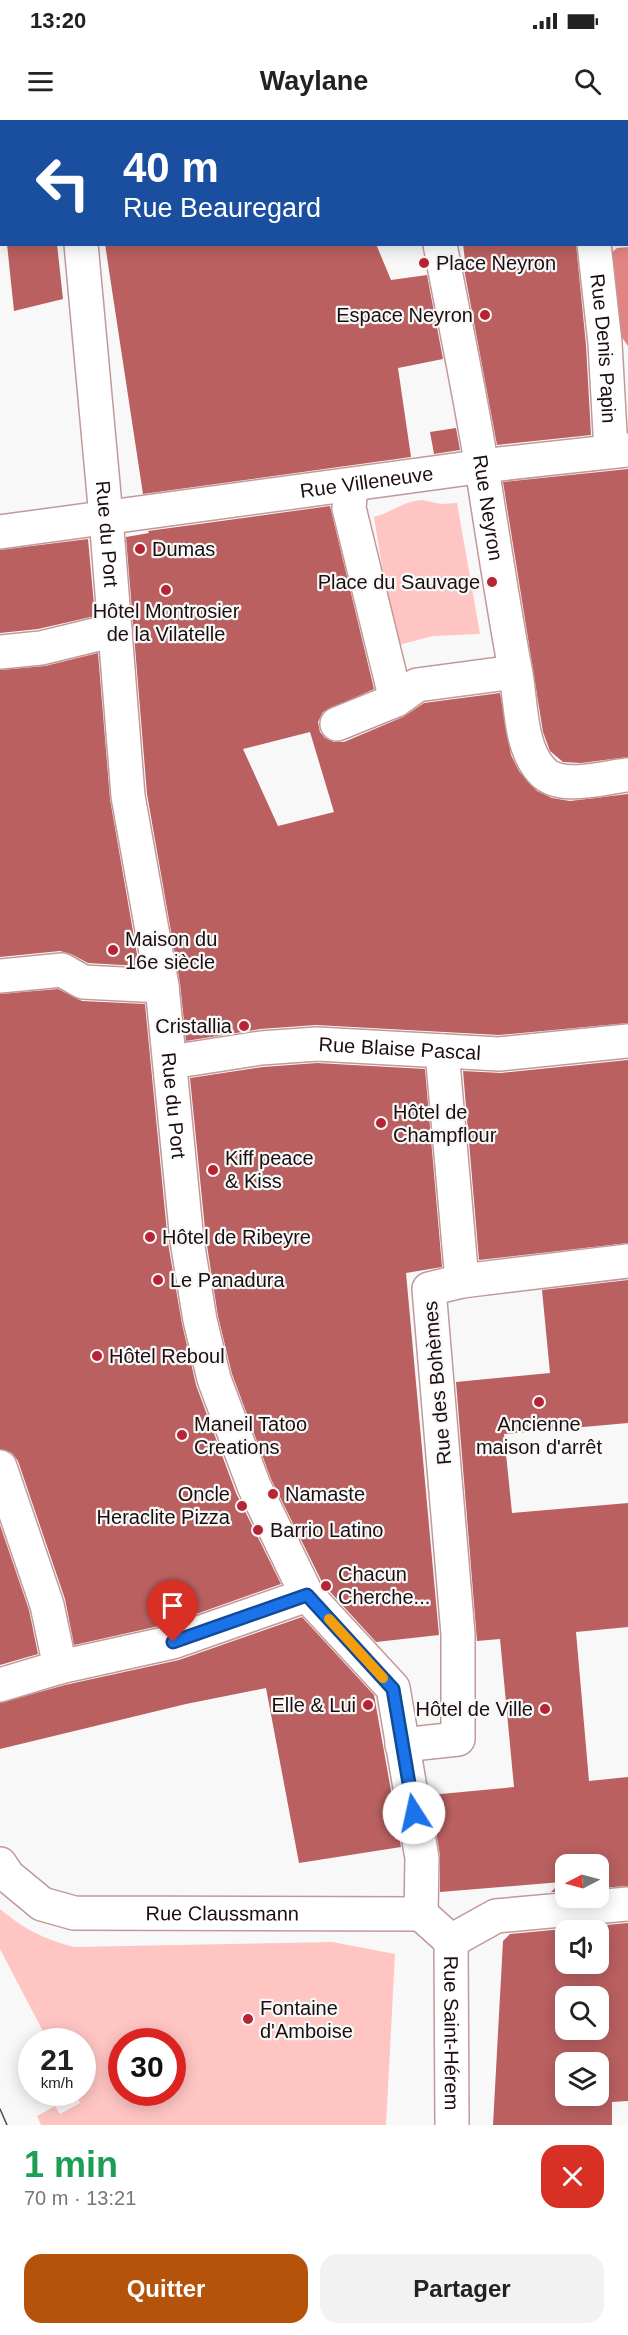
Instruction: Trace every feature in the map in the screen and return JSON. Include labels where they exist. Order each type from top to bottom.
[{"type":"street","name":"Rue du Port","points":[[81,246],[128,796],[162,986],[187,1241],[200,1320],[212,1369],[254,1486],[307,1595],[393,1689],[422,1858],[421,1914]]},
{"type":"street","name":"Rue Neyron","points":[[440,246],[482,466],[506,627],[527,739],[533,759],[541,771],[551,779],[568,781],[628,775]]},
{"type":"street","name":"Rue Denis Papin","points":[[594,246],[620,451]]},
{"type":"street","name":"Rue Villeneuve","points":[[0,532],[482,466],[620,451]]},
{"type":"street","points":[[351,485],[349,508],[396,700]]},
{"type":"street","points":[[0,652],[41,648],[115,630]]},
{"type":"street","points":[[337,724],[396,700],[417,685],[515,672]]},
{"type":"street","points":[[0,976],[63,970],[83,982],[162,986]]},
{"type":"street","name":"Rue Blaise Pascal","points":[[171,1062],[261,1048],[317,1044],[499,1054],[628,1041]]},
{"type":"street","name":"Rue des Bohèmes","points":[[402,1745],[458,1739],[458,1634],[429,1289],[462,1281],[442,1051]]},
{"type":"street","points":[[462,1281],[628,1261]]},
{"type":"street","points":[[0,1467],[46,1605],[60,1667]]},
{"type":"street","points":[[0,1685],[60,1667],[173,1642],[307,1595]]},
{"type":"street","name":"Rue Claussmann","points":[[0,1864],[8,1876],[42,1904],[74,1913],[421,1914]]},
{"type":"street","points":[[421,1914],[452,1941],[496,1916],[628,1904]]},
{"type":"street","name":"Rue Saint-Hérem","points":[[452,1941],[452,2125]]},
{"type":"shaded area","points":[[628,247],[628,346],[621,336],[609,255],[617,248]]},
{"type":"shaded area","points":[[422,500],[441,504],[457,503],[480,634],[433,636],[395,646],[374,517]]},
{"type":"shaded area","points":[[0,1909],[35,1933],[75,1947],[332,1942],[395,1954],[386,2125],[41,2125],[37,2116],[55,2106],[60,2114],[75,2106],[96,2106],[96,2028],[41,2028],[0,1949]]},
{"type":"building","points":[[7,246],[57,246],[63,299],[14,311]]},
{"type":"building","points":[[105,246],[377,246],[391,280],[427,275],[443,359],[398,368],[411,457],[143,494]]},
{"type":"building","points":[[463,246],[576,246],[586,345],[591,435],[497,445],[464,269],[466,269]]},
{"type":"building","points":[[456,428],[460,450],[434,454],[430,432]]},
{"type":"building","points":[[628,469],[628,757],[581,763],[563,762],[550,751],[543,732],[503,482]]},
{"type":"building","points":[[330,506],[374,689],[323,712],[318,722],[320,732],[325,738],[334,742],[344,742],[403,717],[424,703],[500,693],[511,755],[519,771],[537,791],[552,798],[570,801],[628,794],[628,1023],[499,1035],[316,1025],[260,1029],[186,1041],[180,983],[147,794],[126,537],[149,533],[148,531]],"holes":[[[310,732],[334,812],[278,826],[243,749]]]},
{"type":"building","points":[[88,539],[95,616],[38,629],[0,633],[0,550]]},
{"type":"building","points":[[98,653],[110,799],[139,966],[88,963],[60,951],[0,957],[0,670],[45,666]]},
{"type":"building","points":[[58,989],[82,1001],[145,1004],[168,1243],[182,1324],[196,1385],[236,1493],[281,1584],[168,1624],[74,1645],[65,1599],[18,1461],[12,1453],[0,1449],[0,994]]},
{"type":"building","points":[[628,1060],[628,1243],[479,1260],[463,1071],[501,1073]]},
{"type":"building","points":[[317,1063],[425,1069],[442,1267],[406,1273],[439,1635],[376,1642],[323,1584],[271,1479],[232,1374],[218,1316],[206,1239],[190,1078],[263,1067]]},
{"type":"building","name":"Hôtel de Ville","points":[[628,1280],[628,1423],[504,1434],[512,1513],[628,1503],[628,1627],[576,1632],[589,1781],[628,1777],[628,1886],[609,1887],[609,1854],[555,1854],[555,1882],[440,1892],[440,1855],[430,1795],[514,1787],[500,1639],[477,1641],[456,1382],[550,1373],[542,1290]]},
{"type":"building","points":[[0,1525],[29,1610],[38,1654],[0,1665]]},
{"type":"building","points":[[302,1617],[374,1695],[401,1847],[299,1863],[266,1688],[186,1704],[0,1749],[0,1703],[65,1685],[179,1660]]},
{"type":"building","points":[[628,1923],[628,2101],[612,2102],[612,2125],[493,2125],[503,1941],[510,1934],[555,1930],[555,1974],[609,1974],[609,1925]]},
{"type":"tram line","points":[[0,2109],[7,2125]]},
{"type":"slow traffic","points":[[329,1619],[383,1678]]},
{"type":"place","name":"Place Neyron","points":[[424,263]]},
{"type":"place","name":"Espace Neyron","points":[[485,315]]},
{"type":"place","name":"Dumas","points":[[140,549]]},
{"type":"place","name":"Place du Sauvage","points":[[492,582]]},
{"type":"place","name":"Hôtel Montrosier de la Vilatelle","points":[[166,590]]},
{"type":"place","name":"Maison du 16e siècle","points":[[113,950]]},
{"type":"place","name":"Cristallia","points":[[244,1026]]},
{"type":"place","name":"Hôtel de Champflour","points":[[381,1123]]},
{"type":"place","name":"Kiff peace & Kiss","points":[[213,1170]]},
{"type":"place","name":"Hôtel de Ribeyre","points":[[150,1237]]},
{"type":"place","name":"Le Panadura","points":[[158,1280]]},
{"type":"place","name":"Hôtel Reboul","points":[[97,1356]]},
{"type":"place","name":"Ancienne maison d'arrêt","points":[[539,1402]]},
{"type":"place","name":"Maneil Tatoo Creations","points":[[182,1435]]},
{"type":"place","name":"Namaste","points":[[273,1494]]},
{"type":"place","name":"Oncle Heraclite Pizza","points":[[242,1506]]},
{"type":"place","name":"Barrio Latino","points":[[258,1530]]},
{"type":"place","name":"Chacun Cherche...","points":[[326,1586]]},
{"type":"place","name":"Elle & Lui","points":[[368,1705]]},
{"type":"place","name":"Hôtel de Ville","points":[[545,1709]]},
{"type":"place","name":"Fontaine d'Amboise","points":[[248,2019]]},
{"type":"route","points":[[173,1642],[307,1595],[393,1689],[414,1813]]}]
